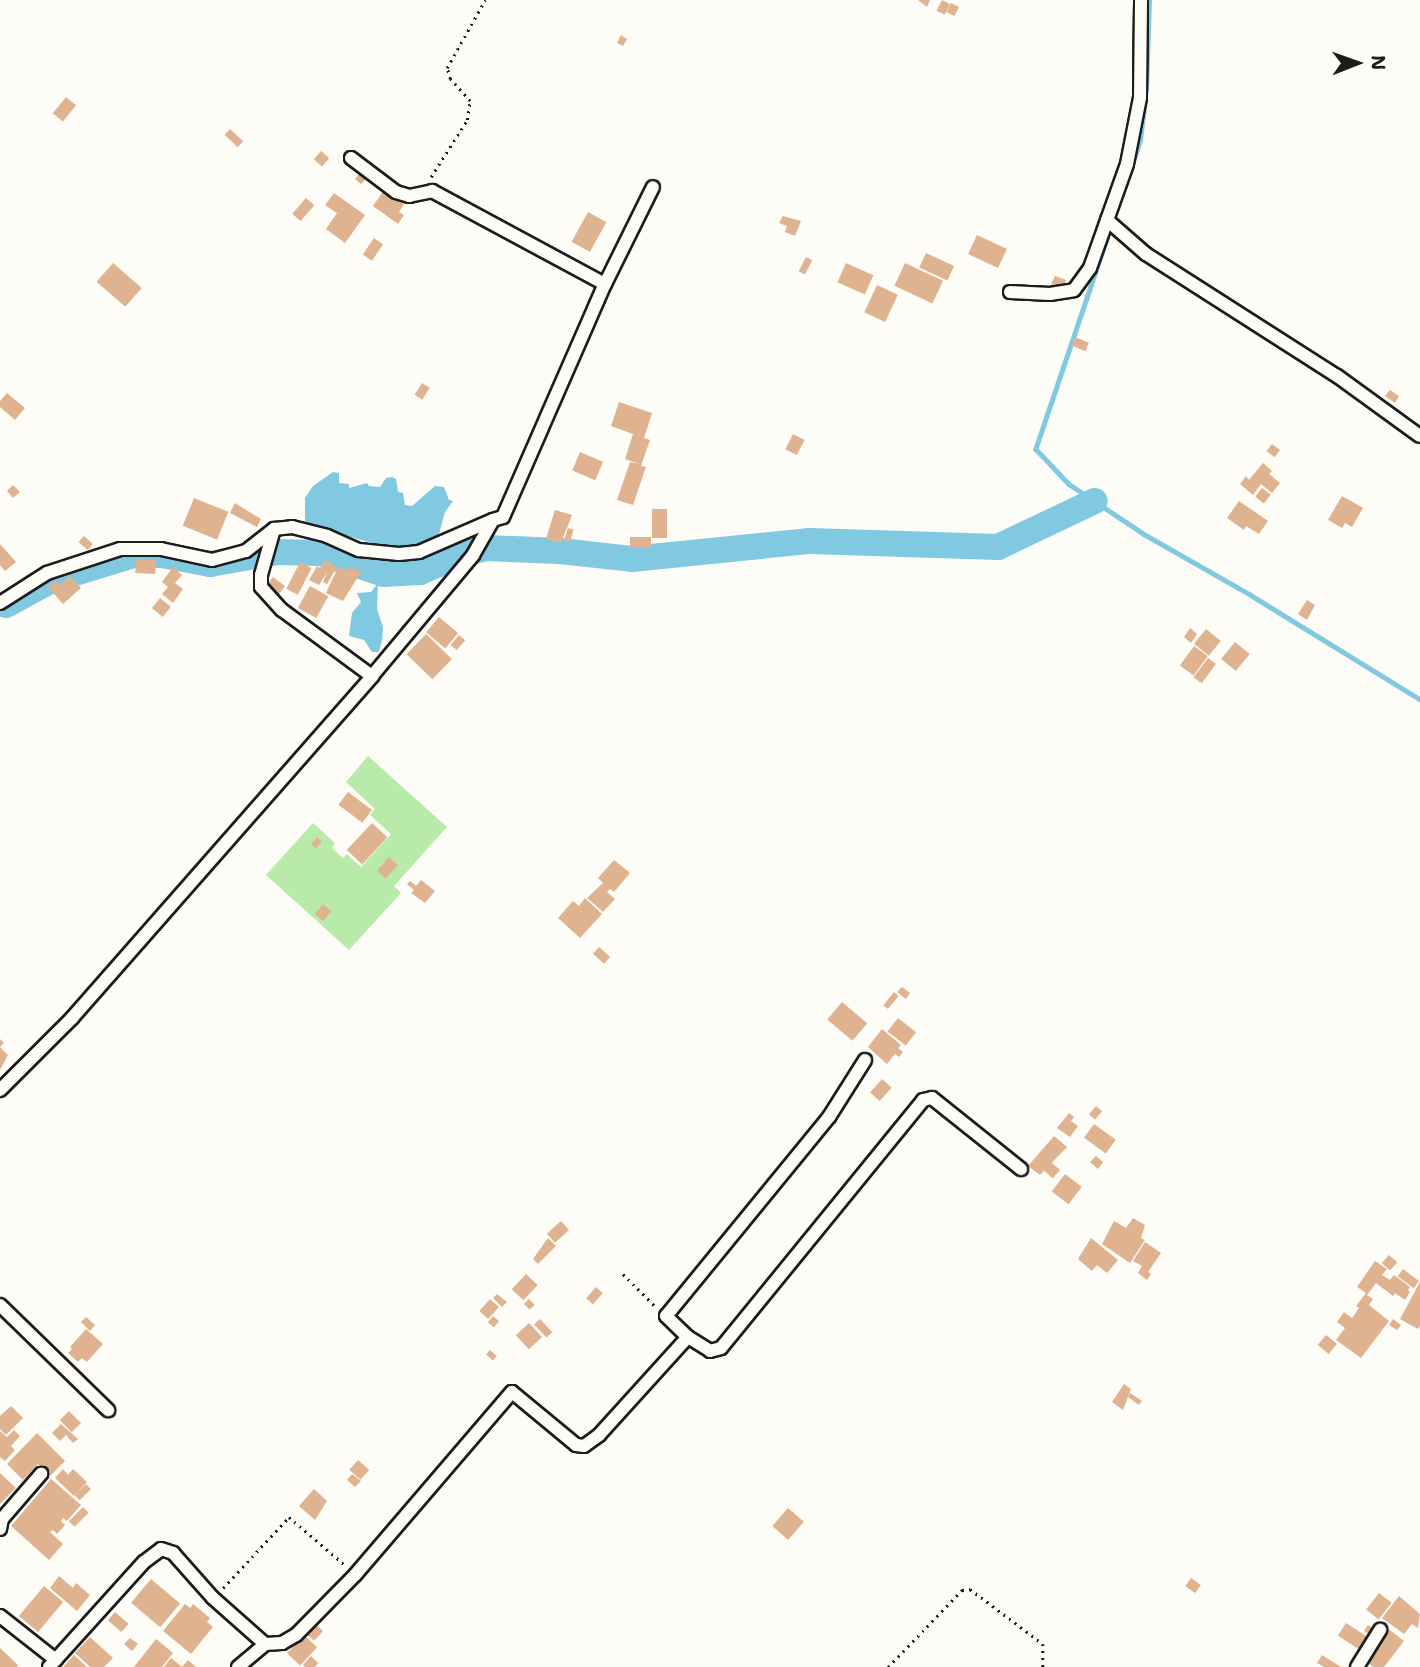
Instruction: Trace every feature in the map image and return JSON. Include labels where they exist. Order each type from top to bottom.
[{"type":"street","points":[[1010,292],[1050,294],[1074,290],[1090,268],[1127,164],[1140,98],[1141,0]]},
{"type":"street","points":[[351,158],[396,192],[409,196],[432,191],[606,284]]},
{"type":"street","points":[[0,603],[47,573],[100,554],[120,550],[161,549],[212,560],[246,551],[274,529],[292,527],[327,536],[359,550],[400,554],[419,552],[503,517],[606,284],[653,187]]},
{"type":"street","points":[[1107,220],[1146,254],[1337,376],[1420,436]]},
{"type":"street","points":[[0,1090],[72,1018],[372,676],[473,555],[493,520]]},
{"type":"street","points":[[274,529],[265,556],[261,587],[282,610],[372,676]]},
{"type":"street","points":[[865,1060],[829,1117],[666,1316],[688,1337],[710,1351],[721,1348],[923,1100],[932,1098],[1021,1170]]},
{"type":"street","points":[[0,1305],[108,1410]]},
{"type":"street","points":[[238,1667],[265,1644],[282,1643],[296,1635],[355,1574],[512,1392],[576,1446],[584,1446],[599,1436],[688,1337]]},
{"type":"street","points":[[0,1529],[2,1519],[41,1474]]},
{"type":"street","points":[[0,1616],[52,1663],[144,1562],[161,1549],[173,1553],[213,1598],[265,1644]]},
{"type":"street","points":[[1357,1667],[1380,1630]]},
{"type":"path","points":[[432,191],[430,177],[467,120],[470,101],[450,79],[447,68],[485,0]]},
{"type":"path","points":[[624,1274],[666,1316]]},
{"type":"path","points":[[213,1598],[289,1517],[355,1574]]},
{"type":"path","points":[[888,1667],[962,1590],[970,1589],[1043,1644],[1043,1667]]},
{"type":"green space","points":[[368,756],[447,827],[394,886],[401,893],[349,950],[266,875],[313,823],[335,843],[332,848],[343,858],[347,854],[361,867],[391,834],[370,815],[375,809],[346,782]]},
{"type":"water","points":[[333,472],[339,473],[339,483],[349,484],[349,488],[367,483],[369,486],[380,487],[386,478],[392,477],[396,479],[398,492],[403,493],[405,505],[412,506],[435,486],[444,487],[449,500],[453,501],[445,512],[438,538],[418,545],[386,547],[305,524],[305,498],[313,486]]},
{"type":"water","points":[[378,583],[377,609],[383,627],[382,640],[379,652],[372,652],[364,640],[349,636],[352,613],[361,602],[357,593],[371,592]]},
{"type":"building","points":[[918,0],[930,0],[927,7]]},
{"type":"building","points":[[942,0],[950,4],[945,15],[937,11]]},
{"type":"building","points":[[951,3],[959,7],[954,16],[946,12]]},
{"type":"building","points":[[621,35],[627,39],[623,46],[617,43]]},
{"type":"building","points":[[66,97],[76,105],[63,122],[53,113]]},
{"type":"building","points":[[230,129],[243,141],[238,147],[225,135]]},
{"type":"building","points":[[321,151],[329,158],[322,167],[314,159]]},
{"type":"building","points":[[359,174],[366,179],[361,184],[355,179]]},
{"type":"building","points":[[384,190],[404,204],[399,212],[404,215],[398,224],[373,206]]},
{"type":"building","points":[[334,193],[365,215],[345,243],[326,229],[337,213],[325,205]]},
{"type":"building","points":[[306,198],[314,205],[301,221],[292,214]]},
{"type":"building","points":[[588,212],[606,222],[590,252],[572,242]]},
{"type":"building","points":[[783,216],[801,221],[795,236],[785,232],[787,226],[779,223]]},
{"type":"building","points":[[977,235],[1007,249],[998,268],[968,254]]},
{"type":"building","points":[[374,238],[383,244],[372,261],[363,255]]},
{"type":"building","points":[[926,253],[954,266],[947,281],[919,268]]},
{"type":"building","points":[[806,257],[812,260],[805,274],[799,271]]},
{"type":"building","points":[[113,263],[142,288],[125,307],[97,282]]},
{"type":"building","points":[[846,263],[873,275],[865,294],[837,282]]},
{"type":"building","points":[[905,263],[943,281],[932,303],[894,286]]},
{"type":"building","points":[[1055,276],[1066,280],[1063,289],[1051,284]]},
{"type":"building","points":[[877,285],[898,295],[885,322],[864,312]]},
{"type":"building","points":[[1075,337],[1089,343],[1085,351],[1071,345]]},
{"type":"building","points":[[422,383],[430,388],[422,400],[415,395]]},
{"type":"building","points":[[1390,390],[1399,396],[1395,403],[1385,396]]},
{"type":"building","points":[[7,393],[25,408],[15,420],[0,407],[0,401]]},
{"type":"building","points":[[619,402],[652,413],[644,438],[650,440],[641,466],[646,467],[633,505],[617,500],[630,462],[639,464],[625,459],[633,434],[611,426]]},
{"type":"building","points":[[793,434],[805,440],[797,455],[785,449]]},
{"type":"building","points":[[1272,444],[1280,450],[1275,457],[1267,451]]},
{"type":"building","points":[[580,452],[603,462],[595,480],[572,470]]},
{"type":"building","points":[[1263,463],[1272,471],[1269,474],[1280,483],[1272,493],[1261,484],[1253,495],[1240,484],[1246,476],[1249,480]]},
{"type":"building","points":[[13,485],[20,492],[13,498],[7,491]]},
{"type":"building","points":[[1262,488],[1271,495],[1264,503],[1255,497]]},
{"type":"building","points":[[1342,496],[1363,508],[1352,527],[1345,523],[1342,528],[1328,520]]},
{"type":"building","points":[[194,498],[228,512],[217,540],[183,526]]},
{"type":"building","points":[[1239,501],[1268,521],[1259,534],[1246,526],[1244,530],[1227,518]]},
{"type":"building","points":[[235,503],[261,519],[257,527],[230,513]]},
{"type":"building","points":[[652,509],[667,509],[667,538],[652,538]]},
{"type":"building","points":[[555,510],[572,515],[561,543],[546,539]]},
{"type":"building","points":[[568,528],[574,530],[570,542],[564,540]]},
{"type":"building","points":[[84,536],[93,544],[88,550],[79,542]]},
{"type":"building","points":[[630,537],[651,537],[651,547],[630,547]]},
{"type":"building","points":[[0,544],[16,562],[5,571],[0,565]]},
{"type":"building","points":[[136,559],[156,560],[155,574],[135,573]]},
{"type":"building","points":[[325,560],[337,567],[327,584],[323,582],[327,572],[319,585],[309,580],[317,566],[320,568]]},
{"type":"building","points":[[300,562],[312,568],[298,595],[286,589]]},
{"type":"building","points":[[350,566],[361,572],[343,601],[326,593],[338,567],[348,571]]},
{"type":"building","points":[[173,567],[182,575],[175,583],[183,589],[173,603],[162,594],[168,587],[162,582]]},
{"type":"building","points":[[70,576],[81,588],[63,604],[48,587],[56,581],[60,585]]},
{"type":"building","points":[[273,577],[285,586],[277,596],[265,587]]},
{"type":"building","points":[[310,586],[328,596],[316,618],[298,608]]},
{"type":"building","points":[[160,598],[171,607],[163,617],[152,608]]},
{"type":"building","points":[[1307,600],[1315,605],[1307,620],[1298,614]]},
{"type":"building","points":[[439,617],[458,633],[445,648],[426,632]]},
{"type":"building","points":[[1190,628],[1197,634],[1191,643],[1184,637]]},
{"type":"building","points":[[1206,629],[1221,641],[1209,656],[1194,644]]},
{"type":"building","points":[[426,634],[452,659],[432,679],[407,654]]},
{"type":"building","points":[[459,635],[465,640],[457,650],[451,645]]},
{"type":"building","points":[[1235,642],[1250,654],[1236,671],[1221,659]]},
{"type":"building","points":[[1194,646],[1208,656],[1194,675],[1180,665]]},
{"type":"building","points":[[1208,658],[1216,664],[1202,683],[1194,677]]},
{"type":"building","points":[[348,792],[372,810],[362,823],[338,805]]},
{"type":"building","points":[[372,823],[387,837],[362,864],[347,850]]},
{"type":"building","points":[[317,837],[322,841],[316,849],[311,844]]},
{"type":"building","points":[[389,857],[398,865],[386,878],[377,870]]},
{"type":"building","points":[[614,860],[630,873],[614,892],[610,889],[607,892],[615,899],[603,912],[587,898],[603,883],[598,878]]},
{"type":"building","points":[[421,880],[435,891],[425,903],[411,893],[414,890],[407,884],[410,881],[416,886]]},
{"type":"building","points":[[585,898],[602,914],[580,938],[558,918],[573,901],[579,906]]},
{"type":"building","points":[[323,904],[331,911],[323,921],[314,914]]},
{"type":"building","points":[[599,947],[610,957],[604,964],[593,954]]},
{"type":"building","points":[[902,987],[910,993],[906,999],[897,992]]},
{"type":"building","points":[[894,992],[899,996],[888,1009],[883,1005]]},
{"type":"building","points":[[842,1002],[867,1023],[852,1041],[827,1020]]},
{"type":"building","points":[[898,1018],[916,1032],[906,1046],[888,1031]]},
{"type":"building","points":[[882,1029],[901,1045],[898,1048],[903,1052],[899,1057],[895,1054],[887,1064],[868,1047]]},
{"type":"building","points":[[0,1047],[8,1055],[0,1070]]},
{"type":"building","points":[[882,1079],[892,1088],[880,1101],[870,1092]]},
{"type":"building","points":[[1096,1106],[1102,1111],[1095,1120],[1089,1114]]},
{"type":"building","points":[[1069,1113],[1074,1117],[1071,1121],[1078,1126],[1070,1137],[1057,1128]]},
{"type":"building","points":[[1094,1124],[1116,1140],[1106,1154],[1084,1138]]},
{"type":"building","points":[[1054,1136],[1067,1147],[1040,1175],[1028,1166]]},
{"type":"building","points":[[1096,1156],[1103,1162],[1098,1169],[1090,1162]]},
{"type":"building","points":[[1051,1162],[1060,1170],[1053,1178],[1044,1170]]},
{"type":"building","points":[[1065,1174],[1082,1187],[1069,1204],[1052,1192]]},
{"type":"building","points":[[1133,1218],[1145,1225],[1141,1238],[1145,1240],[1130,1263],[1102,1244],[1114,1221],[1126,1228]]},
{"type":"building","points":[[561,1221],[569,1230],[555,1243],[547,1234]]},
{"type":"building","points":[[548,1238],[556,1246],[538,1264],[533,1259]]},
{"type":"building","points":[[1091,1238],[1118,1260],[1107,1273],[1097,1265],[1092,1271],[1078,1259]]},
{"type":"building","points":[[1145,1242],[1161,1253],[1148,1272],[1151,1274],[1147,1280],[1138,1273],[1142,1266],[1133,1261]]},
{"type":"building","points":[[1389,1255],[1397,1262],[1390,1271],[1382,1263]]},
{"type":"building","points":[[1375,1261],[1387,1269],[1382,1275],[1390,1280],[1394,1275],[1410,1287],[1410,1292],[1405,1300],[1395,1293],[1393,1296],[1376,1283],[1367,1295],[1373,1299],[1369,1305],[1389,1321],[1361,1358],[1336,1340],[1345,1328],[1337,1322],[1344,1312],[1352,1318],[1359,1308],[1356,1306],[1366,1293],[1357,1287]]},
{"type":"building","points":[[1403,1269],[1419,1281],[1414,1288],[1398,1276]]},
{"type":"building","points":[[526,1274],[538,1285],[523,1300],[512,1289]]},
{"type":"building","points":[[1420,1282],[1420,1326],[1418,1329],[1400,1319]]},
{"type":"building","points":[[596,1287],[603,1293],[593,1304],[586,1298]]},
{"type":"building","points":[[497,1294],[507,1302],[502,1307],[493,1298]]},
{"type":"building","points":[[490,1299],[499,1307],[488,1319],[479,1311]]},
{"type":"building","points":[[529,1299],[535,1305],[530,1310],[524,1304]]},
{"type":"building","points":[[493,1316],[499,1321],[494,1327],[488,1322]]},
{"type":"building","points":[[86,1317],[95,1325],[90,1331],[81,1322]]},
{"type":"building","points":[[540,1319],[552,1332],[546,1338],[534,1324]]},
{"type":"building","points":[[1393,1319],[1401,1325],[1397,1330],[1389,1325]]},
{"type":"building","points":[[529,1323],[542,1337],[529,1349],[516,1335]]},
{"type":"building","points":[[86,1329],[103,1344],[87,1362],[82,1358],[78,1362],[68,1353]]},
{"type":"building","points":[[1326,1335],[1337,1344],[1329,1354],[1318,1345]]},
{"type":"building","points":[[490,1350],[497,1356],[493,1360],[486,1355]]},
{"type":"building","points":[[1124,1384],[1131,1389],[1123,1410],[1112,1402]]},
{"type":"building","points":[[1130,1393],[1142,1401],[1139,1405],[1128,1397]]},
{"type":"building","points":[[11,1406],[23,1418],[6,1435],[0,1429],[0,1416]]},
{"type":"building","points":[[69,1411],[81,1423],[72,1432],[60,1420]]},
{"type":"building","points":[[61,1424],[78,1439],[73,1443],[66,1435],[60,1441],[52,1433]]},
{"type":"building","points":[[14,1430],[20,1436],[11,1446],[15,1450],[5,1461],[0,1457],[0,1431],[7,1437]]},
{"type":"building","points":[[37,1433],[65,1461],[50,1476],[38,1464],[23,1480],[7,1464]]},
{"type":"building","points":[[358,1460],[369,1470],[360,1480],[349,1470]]},
{"type":"building","points":[[63,1469],[68,1475],[73,1469],[87,1482],[74,1496],[55,1478]]},
{"type":"building","points":[[0,1473],[16,1488],[0,1504]]},
{"type":"building","points":[[352,1474],[361,1481],[355,1487],[347,1480]]},
{"type":"building","points":[[51,1479],[81,1505],[67,1521],[63,1518],[61,1521],[65,1525],[57,1534],[53,1530],[50,1532],[63,1544],[49,1560],[11,1526]]},
{"type":"building","points":[[86,1484],[91,1489],[80,1500],[75,1495]]},
{"type":"building","points":[[314,1489],[327,1501],[315,1520],[299,1506]]},
{"type":"building","points":[[83,1507],[89,1513],[75,1527],[69,1521]]},
{"type":"building","points":[[788,1508],[804,1522],[788,1540],[772,1526]]},
{"type":"building","points":[[59,1576],[73,1588],[76,1583],[90,1595],[77,1611],[50,1588]]},
{"type":"building","points":[[1191,1578],[1201,1585],[1195,1593],[1185,1586]]},
{"type":"building","points":[[151,1579],[180,1603],[160,1627],[131,1603]]},
{"type":"building","points":[[44,1586],[63,1602],[38,1632],[19,1616]]},
{"type":"building","points":[[1379,1593],[1392,1603],[1379,1619],[1366,1610]]},
{"type":"building","points":[[1399,1596],[1420,1614],[1418,1628],[1412,1624],[1404,1634],[1382,1618]]},
{"type":"building","points":[[185,1604],[190,1608],[193,1604],[210,1618],[207,1622],[213,1627],[191,1654],[163,1631]]},
{"type":"building","points":[[115,1612],[129,1624],[121,1632],[108,1620]]},
{"type":"building","points":[[314,1623],[323,1631],[314,1641],[305,1633]]},
{"type":"building","points":[[1346,1623],[1372,1640],[1364,1652],[1338,1636]]},
{"type":"building","points":[[1368,1625],[1375,1630],[1371,1636],[1364,1631]]},
{"type":"building","points":[[1386,1627],[1404,1641],[1384,1667],[1373,1667],[1363,1659]]},
{"type":"building","points":[[304,1635],[317,1647],[300,1666],[287,1653]]},
{"type":"building","points":[[90,1637],[113,1658],[104,1667],[90,1667],[75,1653]]},
{"type":"building","points":[[130,1638],[138,1644],[132,1651],[124,1644]]},
{"type":"building","points":[[156,1639],[173,1653],[162,1667],[134,1667]]},
{"type":"building","points":[[0,1648],[18,1665],[17,1667],[0,1667]]},
{"type":"building","points":[[74,1655],[87,1667],[63,1667]]},
{"type":"building","points":[[1322,1655],[1341,1667],[1324,1667],[1317,1663]]},
{"type":"building","points":[[311,1656],[318,1663],[315,1667],[305,1667],[303,1665]]},
{"type":"building","points":[[171,1658],[182,1667],[164,1667]]},
{"type":"building","points":[[188,1660],[196,1667],[182,1667]]},
{"type":"waterway","points":[[1146,90],[1149,0]]},
{"type":"waterway","points":[[1134,159],[1140,140],[1145,102]]},
{"type":"waterway","points":[[1107,239],[1036,449],[1069,484],[1144,534],[1249,594],[1420,699]]},
{"type":"waterway","points":[[6,605],[52,580],[134,555],[162,555],[210,564],[278,552],[321,553],[384,574],[420,572],[460,555],[486,548],[560,551],[632,559],[810,541],[998,547],[1095,501]]}]
